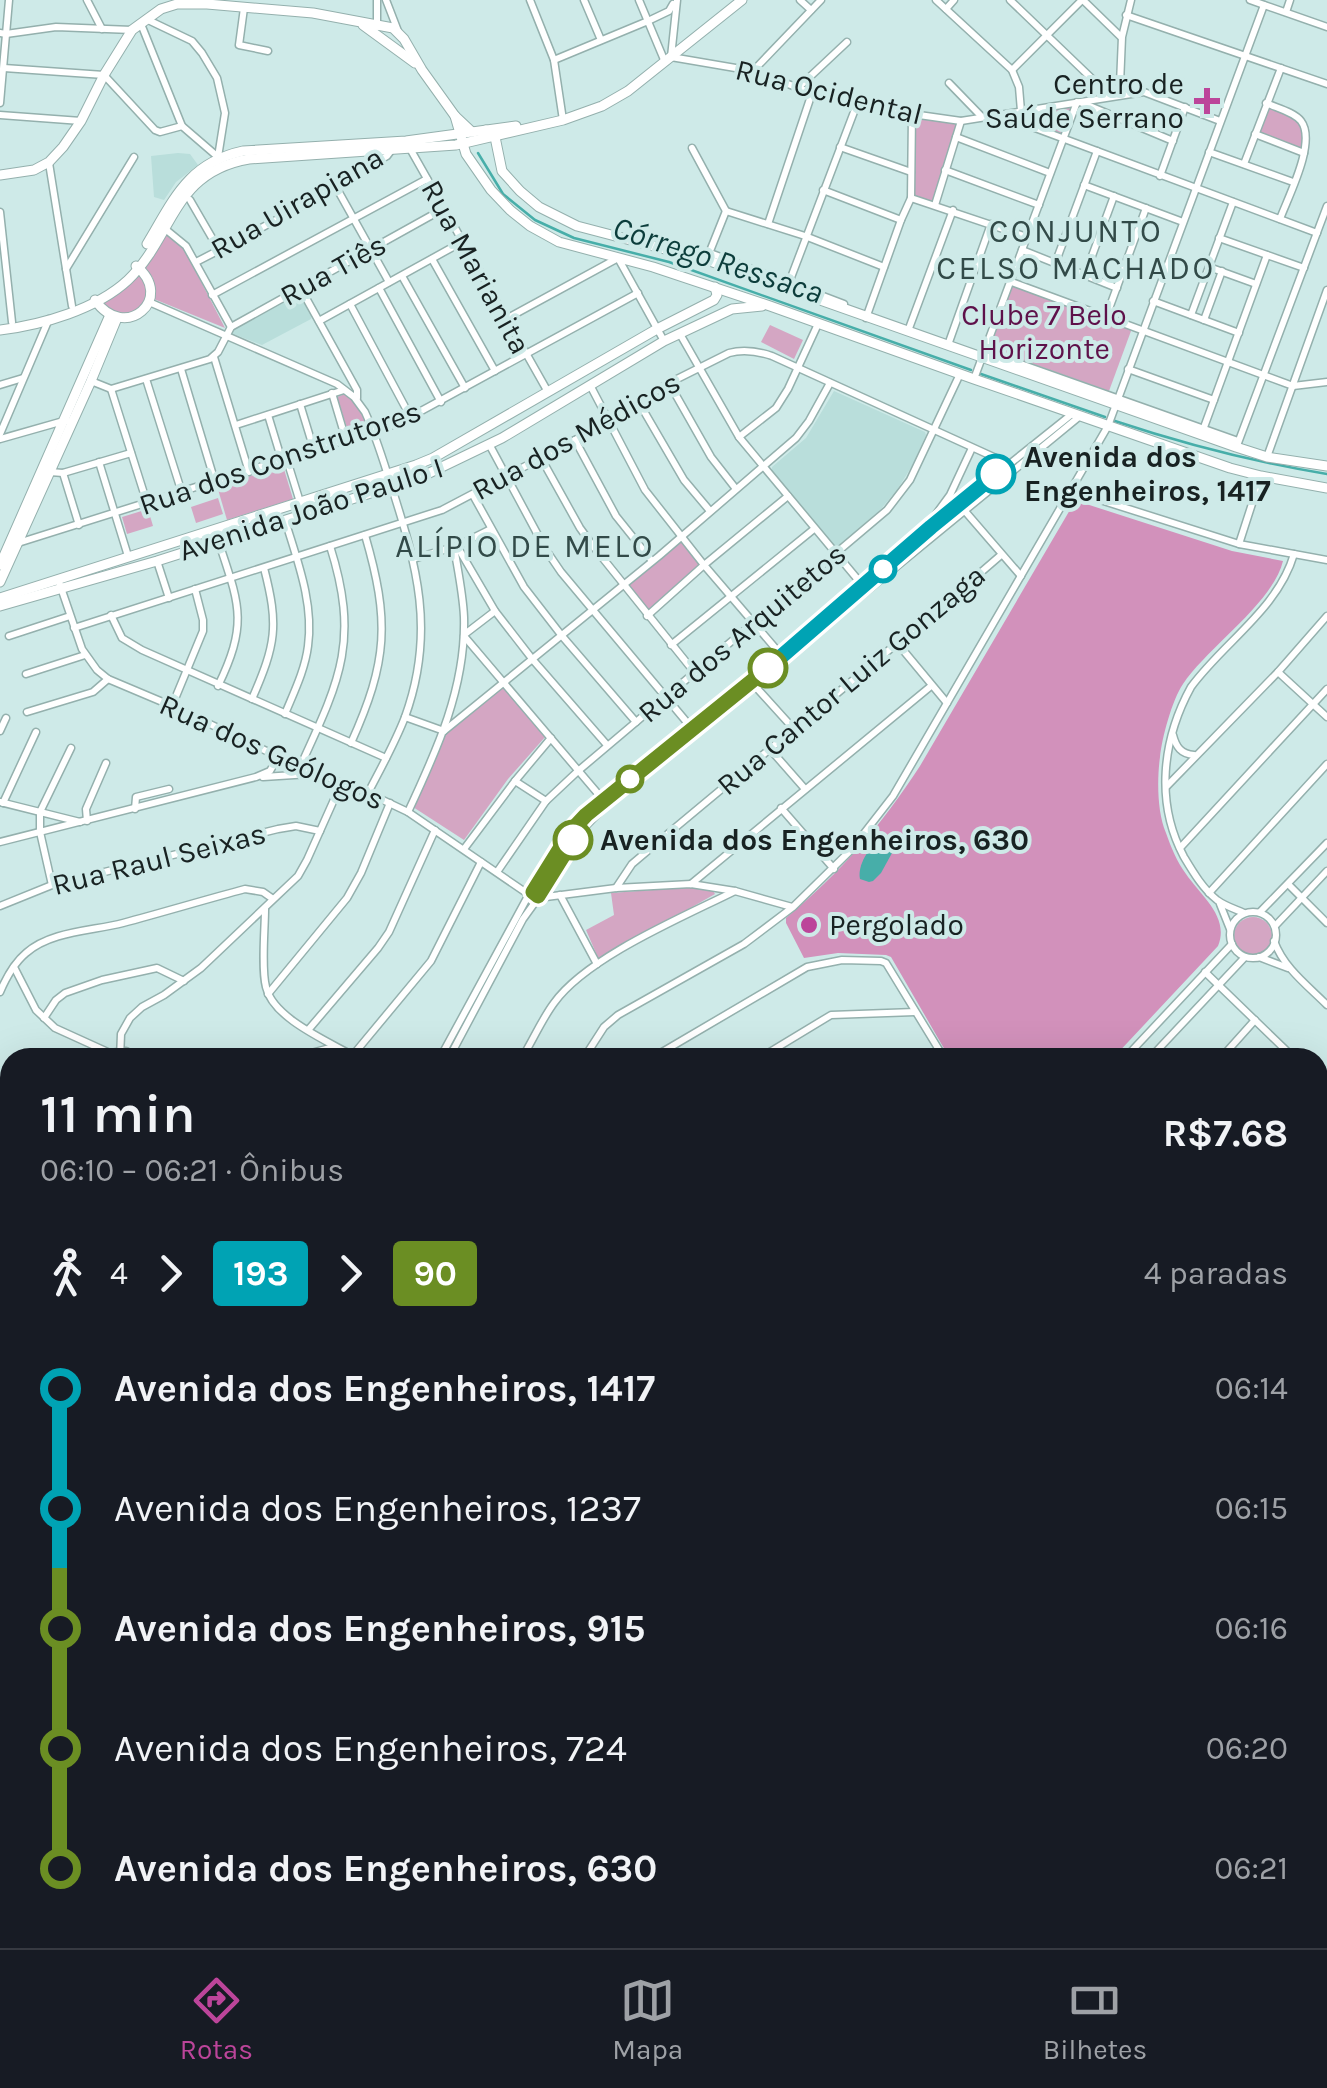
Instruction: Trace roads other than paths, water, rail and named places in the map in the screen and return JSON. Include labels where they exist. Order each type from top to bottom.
[{"type":"main road","points":[[4,326],[49,318],[95,300],[137,266],[180,190],[218,158],[244,151],[459,141],[563,120],[628,92],[742,0]]},
{"type":"main road","points":[[0,175],[34,170],[63,147],[81,122],[104,75],[139,24],[161,4],[244,8],[275,5],[402,36],[455,116],[472,132]]},
{"type":"main road","points":[[377,29],[421,68]]},
{"type":"main road","points":[[392,45],[400,44],[402,36]]},
{"type":"main road","points":[[447,136],[455,116]]},
{"type":"main road","points":[[455,116],[459,141],[491,190],[530,226],[559,242],[715,287],[974,380],[1261,476],[1327,488]]},
{"type":"main road","points":[[459,141],[472,132],[491,133]]},
{"type":"main road","points":[[491,133],[502,170],[520,191],[550,214],[577,226],[708,256],[1116,405],[1267,456],[1327,466]]},
{"type":"main road","points":[[408,144],[447,136],[459,141]]},
{"type":"main road","points":[[161,226],[199,181],[224,165],[249,159],[393,145]]},
{"type":"main road","points":[[95,300],[113,316],[139,314],[150,302],[150,283],[137,266]]},
{"type":"main road","name":"Avenida João Paulo I","points":[[0,606],[128,556],[433,458],[714,300],[715,287]]},
{"type":"main road","points":[[4,326],[95,300]]},
{"type":"main road","name":"Avenida João Paulo I","points":[[0,598],[157,560],[422,477],[489,444],[664,341],[732,309],[770,306]]},
{"type":"main road","points":[[689,313],[697,325]]},
{"type":"main road","points":[[3,562],[17,544],[50,472],[68,421],[91,380],[113,316]]},
{"type":"main road","points":[[0,582],[3,562],[113,316]]},
{"type":"street","points":[[0,102],[9,0]]},
{"type":"street","points":[[87,0],[102,28]]},
{"type":"street","points":[[377,0],[377,29]]},
{"type":"street","points":[[386,0],[402,36]]},
{"type":"street","points":[[530,0],[554,60],[563,120]]},
{"type":"street","points":[[584,0],[602,40]]},
{"type":"street","points":[[639,0],[668,59]]},
{"type":"street","points":[[554,60],[669,12],[676,0]]},
{"type":"street","points":[[668,59],[676,0]]},
{"type":"street","points":[[800,0],[811,10]]},
{"type":"street","points":[[753,72],[820,0]]},
{"type":"street","points":[[936,0],[1012,70],[1021,111]]},
{"type":"street","points":[[946,9],[954,0]]},
{"type":"street","points":[[1010,0],[1113,96],[1110,114]]},
{"type":"street","points":[[1012,70],[1082,0],[1122,38]]},
{"type":"street","points":[[1120,84],[1122,38],[1132,0]]},
{"type":"street","points":[[1250,0],[1327,27]]},
{"type":"street","points":[[1286,12],[1290,0]]},
{"type":"street","points":[[590,1048],[604,1027],[618,1015],[744,944],[793,907],[834,869],[893,796],[1108,424],[1264,5]]},
{"type":"street","points":[[244,8],[239,45],[268,52]]},
{"type":"street","points":[[1126,14],[1327,84]]},
{"type":"street","points":[[3,34],[56,27],[139,24],[192,41],[217,78],[225,114],[218,158]]},
{"type":"street","points":[[139,24],[182,126],[218,158]]},
{"type":"street","points":[[799,87],[847,42]]},
{"type":"street","name":"Rua Ocidental","points":[[668,59],[753,72],[857,104],[961,120],[1144,92],[1220,121]]},
{"type":"street","points":[[4,68],[104,75],[155,130],[182,126]]},
{"type":"street","points":[[1244,164],[1281,68]]},
{"type":"street","points":[[1314,80],[1327,93]]},
{"type":"street","points":[[949,83],[982,117]]},
{"type":"street","points":[[768,224],[812,93]]},
{"type":"street","points":[[974,380],[1078,102],[1173,141]]},
{"type":"street","points":[[788,286],[857,104]]},
{"type":"street","points":[[1266,104],[1301,121],[1307,135],[1280,219]]},
{"type":"street","points":[[1160,176],[1185,107]]},
{"type":"street","points":[[867,316],[911,198],[912,114]]},
{"type":"street","points":[[0,115],[81,122]]},
{"type":"street","points":[[1002,115],[1317,233]]},
{"type":"street","points":[[935,206],[961,120]]},
{"type":"street","points":[[1255,134],[1304,153]]},
{"type":"street","points":[[956,138],[1050,173]]},
{"type":"street","name":"Rua Marianita","points":[[408,144],[548,392]]},
{"type":"street","name":"Rua Uirapiana","points":[[196,262],[241,235],[264,228],[286,211],[336,188],[387,156],[393,145]]},
{"type":"street","points":[[840,147],[912,172]]},
{"type":"street","points":[[692,148],[726,211]]},
{"type":"street","points":[[1054,264],[1096,151]]},
{"type":"street","points":[[1209,152],[1293,182]]},
{"type":"street","points":[[66,270],[134,157]]},
{"type":"street","points":[[48,162],[72,306]]},
{"type":"street","points":[[945,170],[1039,205]]},
{"type":"street","points":[[212,295],[427,179]]},
{"type":"street","points":[[1084,185],[1183,222]]},
{"type":"street","points":[[336,188],[390,282]]},
{"type":"street","points":[[823,190],[901,220]]},
{"type":"street","points":[[1085,276],[1114,196]]},
{"type":"street","points":[[911,198],[1027,236]]},
{"type":"street","points":[[190,200],[220,250]]},
{"type":"street","points":[[1191,315],[1232,202]]},
{"type":"street","points":[[1116,405],[1237,444],[1327,206]]},
{"type":"street","points":[[1106,317],[1146,208]]},
{"type":"street","name":"Rua Tiês","points":[[228,330],[443,209]]},
{"type":"street","points":[[908,332],[953,210]]},
{"type":"street","points":[[726,211],[738,211],[884,267]]},
{"type":"street","points":[[708,256],[726,211]]},
{"type":"street","points":[[0,212],[4,326]]},
{"type":"street","points":[[260,220],[264,228]]},
{"type":"street","points":[[948,346],[991,224]]},
{"type":"street","points":[[161,226],[182,240],[228,330]]},
{"type":"street","points":[[1219,238],[1304,268]]},
{"type":"street","points":[[468,251],[472,241]]},
{"type":"street","points":[[319,321],[462,242]]},
{"type":"street","points":[[1022,250],[1117,288]]},
{"type":"street","points":[[1203,430],[1267,254]]},
{"type":"street","points":[[432,258],[495,371]]},
{"type":"street","points":[[506,319],[618,258],[664,341]]},
{"type":"street","points":[[1209,266],[1256,284]]},
{"type":"street","points":[[1204,320],[1222,271]]},
{"type":"street","points":[[402,276],[465,388]]},
{"type":"street","points":[[1010,281],[1292,386],[1327,382]]},
{"type":"street","points":[[379,288],[442,402]]},
{"type":"street","points":[[300,290],[356,390],[357,400]]},
{"type":"street","points":[[1267,456],[1281,427],[1327,290]]},
{"type":"street","name":"Rua dos Construtores","points":[[17,544],[411,418],[638,292]]},
{"type":"street","points":[[1154,301],[1238,333]]},
{"type":"street","points":[[150,302],[228,330],[344,389],[357,400],[374,431],[405,523],[420,590],[422,629],[405,717],[368,793]]},
{"type":"street","points":[[350,304],[411,418]]},
{"type":"street","points":[[0,437],[49,318]]},
{"type":"street","points":[[739,438],[776,408],[818,324]]},
{"type":"street","points":[[91,380],[111,389],[214,357],[228,330]]},
{"type":"street","points":[[680,334],[739,438],[865,588]]},
{"type":"street","name":"Rua dos Médicos","points":[[74,628],[442,510],[729,353],[760,352],[1009,464]]},
{"type":"street","points":[[214,357],[249,472]]},
{"type":"street","points":[[181,368],[216,482]]},
{"type":"street","points":[[1128,369],[1214,400]]},
{"type":"street","name":"Rua dos Arquitetos","points":[[497,872],[546,801],[578,770],[875,522],[910,480],[960,374]]},
{"type":"street","points":[[0,385],[23,378]]},
{"type":"street","points":[[146,379],[182,493]]},
{"type":"street","points":[[669,383],[711,457],[736,489]]},
{"type":"street","points":[[444,731],[652,562],[796,438],[830,383]]},
{"type":"street","points":[[590,384],[646,490],[782,656]]},
{"type":"street","points":[[111,389],[147,503]]},
{"type":"street","points":[[236,425],[344,389]]},
{"type":"street","points":[[332,393],[346,440]]},
{"type":"street","points":[[638,401],[684,480],[710,512]]},
{"type":"street","points":[[300,404],[314,450]]},
{"type":"street","points":[[268,414],[300,502]]},
{"type":"street","points":[[452,1048],[571,831],[1009,464],[1076,415]]},
{"type":"street","points":[[933,530],[964,510],[1076,415]]},
{"type":"street","points":[[0,437],[68,421]]},
{"type":"street","points":[[574,440],[616,516],[652,562]]},
{"type":"street","points":[[489,444],[561,572],[694,731]]},
{"type":"street","points":[[933,530],[930,521],[950,495],[972,448]]},
{"type":"street","points":[[50,472],[63,473],[131,452]]},
{"type":"street","points":[[541,458],[580,528],[695,672]]},
{"type":"street","points":[[100,462],[128,556]]},
{"type":"street","points":[[995,485],[1009,470],[1009,464]]},
{"type":"street","points":[[63,473],[79,525]]},
{"type":"street","points":[[1239,544],[1261,476]]},
{"type":"street","points":[[1072,491],[1239,544],[1327,560]]},
{"type":"street","points":[[473,495],[524,587],[636,722]]},
{"type":"street","points":[[647,616],[788,496]]},
{"type":"street","points":[[964,510],[1022,576]]},
{"type":"street","points":[[285,714],[304,667],[310,624],[286,520]]},
{"type":"street","points":[[413,558],[456,547],[491,529]]},
{"type":"street","points":[[671,644],[814,529]]},
{"type":"street","points":[[351,743],[373,690],[382,651],[380,591],[365,536]]},
{"type":"street","points":[[218,540],[239,622],[235,648],[218,686]]},
{"type":"street","points":[[300,767],[334,691],[344,646],[343,598],[330,546]]},
{"type":"street","points":[[456,547],[495,611],[532,660],[607,745]]},
{"type":"street","points":[[408,812],[444,731],[458,682],[464,635],[456,547]]},
{"type":"street","points":[[1244,914],[1209,893],[1180,848],[1170,825],[1166,761],[1183,702],[1192,687],[1276,593],[1294,554]]},
{"type":"street","name":"Rua Cantor Luiz Gonzaga","points":[[616,888],[632,864],[1001,555]]},
{"type":"street","points":[[157,560],[170,598]]},
{"type":"street","points":[[252,699],[270,658],[275,628],[264,568]]},
{"type":"street","name":"Rua dos Geólogos","points":[[60,584],[85,655],[108,679],[408,812],[533,896]]},
{"type":"street","points":[[752,683],[865,588]]},
{"type":"street","points":[[172,706],[203,626],[194,589]]},
{"type":"street","points":[[464,635],[495,611]]},
{"type":"street","points":[[111,615],[122,638],[131,644],[386,758]]},
{"type":"street","points":[[9,636],[70,616]]},
{"type":"street","points":[[1166,787],[1327,616]]},
{"type":"street","points":[[464,635],[605,802]]},
{"type":"street","points":[[898,644],[946,704]]},
{"type":"street","points":[[26,674],[85,655]]},
{"type":"street","points":[[1278,672],[1327,717]]},
{"type":"street","points":[[28,712],[93,692],[108,679]]},
{"type":"street","points":[[752,683],[793,728]]},
{"type":"street","points":[[691,884],[931,686]]},
{"type":"street","points":[[1180,848],[1327,690]]},
{"type":"street","points":[[405,717],[444,731]]},
{"type":"street","points":[[0,731],[6,718]]},
{"type":"street","points":[[36,732],[2,802],[84,822]]},
{"type":"street","points":[[1172,734],[1180,751],[1196,755]]},
{"type":"street","points":[[464,850],[515,780],[552,738]]},
{"type":"street","points":[[52,886],[40,832],[40,812],[72,748]]},
{"type":"street","points":[[769,748],[805,789]]},
{"type":"street","points":[[0,842],[256,777],[270,771],[278,757]]},
{"type":"street","points":[[84,822],[106,764]]},
{"type":"street","points":[[1209,893],[1327,764]]},
{"type":"street","points":[[256,777],[320,775]]},
{"type":"street","points":[[515,780],[546,801]]},
{"type":"street","points":[[120,1048],[121,1034],[130,1018],[210,961],[303,868],[341,784]]},
{"type":"street","points":[[134,809],[136,797],[169,789]]},
{"type":"street","points":[[533,896],[605,802]]},
{"type":"street","points":[[268,994],[347,898],[390,803]]},
{"type":"street","points":[[781,808],[834,869]]},
{"type":"street","name":"Rua Raul Seixas","points":[[0,906],[52,886],[290,826],[320,832]]},
{"type":"street","points":[[309,1029],[390,932],[435,830]]},
{"type":"street","points":[[1230,929],[1236,918],[1260,912],[1327,844]]},
{"type":"street","points":[[361,1048],[432,961],[481,862]]},
{"type":"street","points":[[1327,871],[1275,926],[1274,942],[1289,969],[1327,1005]]},
{"type":"street","points":[[533,896],[691,884],[793,907]]},
{"type":"street","points":[[1288,884],[1327,923]]},
{"type":"street","points":[[543,887],[549,896]]},
{"type":"street","points":[[0,992],[24,954],[54,938],[245,889],[263,892],[273,899]]},
{"type":"street","points":[[528,1048],[554,1002],[597,964],[735,891]]},
{"type":"street","points":[[560,895],[597,964]]},
{"type":"street","points":[[1220,902],[1232,944],[1245,957],[1259,957],[1289,969]]},
{"type":"street","points":[[265,909],[264,979],[268,994],[284,1016],[340,1048]]},
{"type":"street","points":[[1260,912],[1275,926]]},
{"type":"street","points":[[1259,957],[1274,942]]},
{"type":"street","points":[[1135,1048],[1232,944]]},
{"type":"street","points":[[1159,1048],[1245,957]]},
{"type":"street","points":[[669,1048],[807,967],[850,959],[886,964],[938,1048]]},
{"type":"street","points":[[14,966],[44,1018],[55,1028],[101,1048]]},
{"type":"street","points":[[44,1018],[64,993],[102,980],[157,968],[184,981]]},
{"type":"street","points":[[1205,972],[1285,1048]]},
{"type":"street","points":[[777,1048],[831,1015],[916,1012]]},
{"type":"street","points":[[1230,1048],[1255,1020]]},
{"type":"street","points":[[329,1048],[336,1046]]},
{"type":"water","points":[[881,839],[892,853],[873,881],[860,879],[865,857]]},
{"type":"waterway","name":"Córrego Ressaca","points":[[478,153],[503,194],[535,220],[574,238],[669,262],[971,370]]},
{"type":"waterway","name":"Córrego Ressaca","points":[[981,374],[1105,417]]},
{"type":"waterway","name":"Córrego Ressaca","points":[[1115,421],[1220,452],[1327,474]]},
{"type":"place","name":"Centro de Saúde Serrano","points":[[1207,101]]},
{"type":"place","name":"Avenida dos Engenheiros, 1417","points":[[996,474]]},
{"type":"place","name":"Avenida dos Engenheiros, 630","points":[[573,840]]},
{"type":"place","name":"Pergolado","points":[[809,925]]},
{"type":"district","name":"CONJUNTO CELSO MACHADO","points":[[1076,250]]},
{"type":"district","name":"ALÍPIO DE MELO","points":[[525,546]]},
{"type":"park label","name":"Clube 7 Belo Horizonte","points":[[1044,332]]}]
